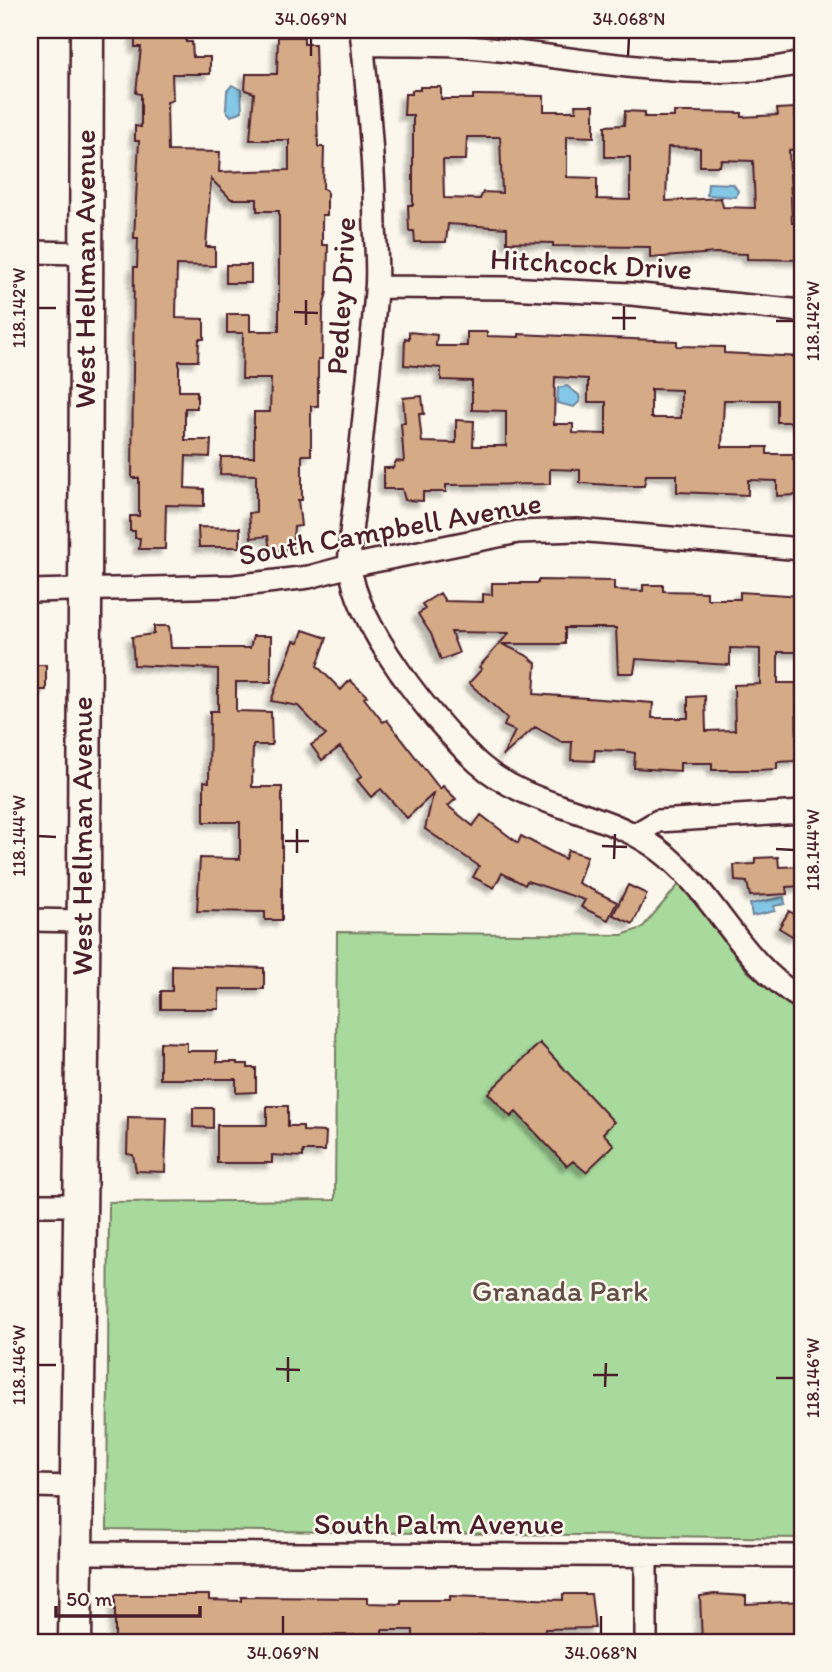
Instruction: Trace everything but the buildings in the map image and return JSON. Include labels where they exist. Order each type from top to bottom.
[{"type":"street","name":"West Hellman Avenue","points":[[75,1642],[83,920],[87,30]]},
{"type":"street","points":[[362,37],[605,64],[731,71],[802,63]]},
{"type":"street","name":"Pedley Drive","points":[[350,566],[377,287],[374,164],[362,37]]},
{"type":"street","points":[[30,252],[85,253]]},
{"type":"street","name":"Hitchcock Drive","points":[[377,287],[506,288],[631,294],[802,311]]},
{"type":"street","name":"South Campbell Avenue","points":[[30,591],[83,592],[234,586],[309,577],[350,566],[518,532],[577,530],[802,549]]},
{"type":"street","points":[[350,566],[368,618],[384,646],[411,687],[478,764],[509,785],[531,795],[613,822],[636,834],[686,872],[745,950],[764,970],[802,999]]},
{"type":"street","points":[[636,834],[658,821],[802,812]]},
{"type":"street","points":[[30,920],[83,920]]},
{"type":"street","points":[[30,1205],[80,1205]]},
{"type":"street","points":[[30,1486],[77,1487]]},
{"type":"street","name":"South Palm Avenue","points":[[76,1553],[802,1556]]},
{"type":"street","points":[[646,1555],[646,1642]]},
{"type":"green space","name":"Granada Park","points":[[680,883],[748,972],[802,1014],[802,1538],[107,1529],[109,1202],[335,1200],[337,932],[622,935],[642,928]]},
{"type":"water","points":[[232,85],[241,90],[242,111],[231,116],[226,110],[227,91]]},
{"type":"water","points":[[708,183],[733,184],[738,191],[736,197],[707,195]]},
{"type":"water","points":[[567,386],[579,395],[580,401],[574,407],[557,403],[558,388]]},
{"type":"water","points":[[784,897],[785,904],[774,906],[775,911],[752,916],[750,904]]}]
